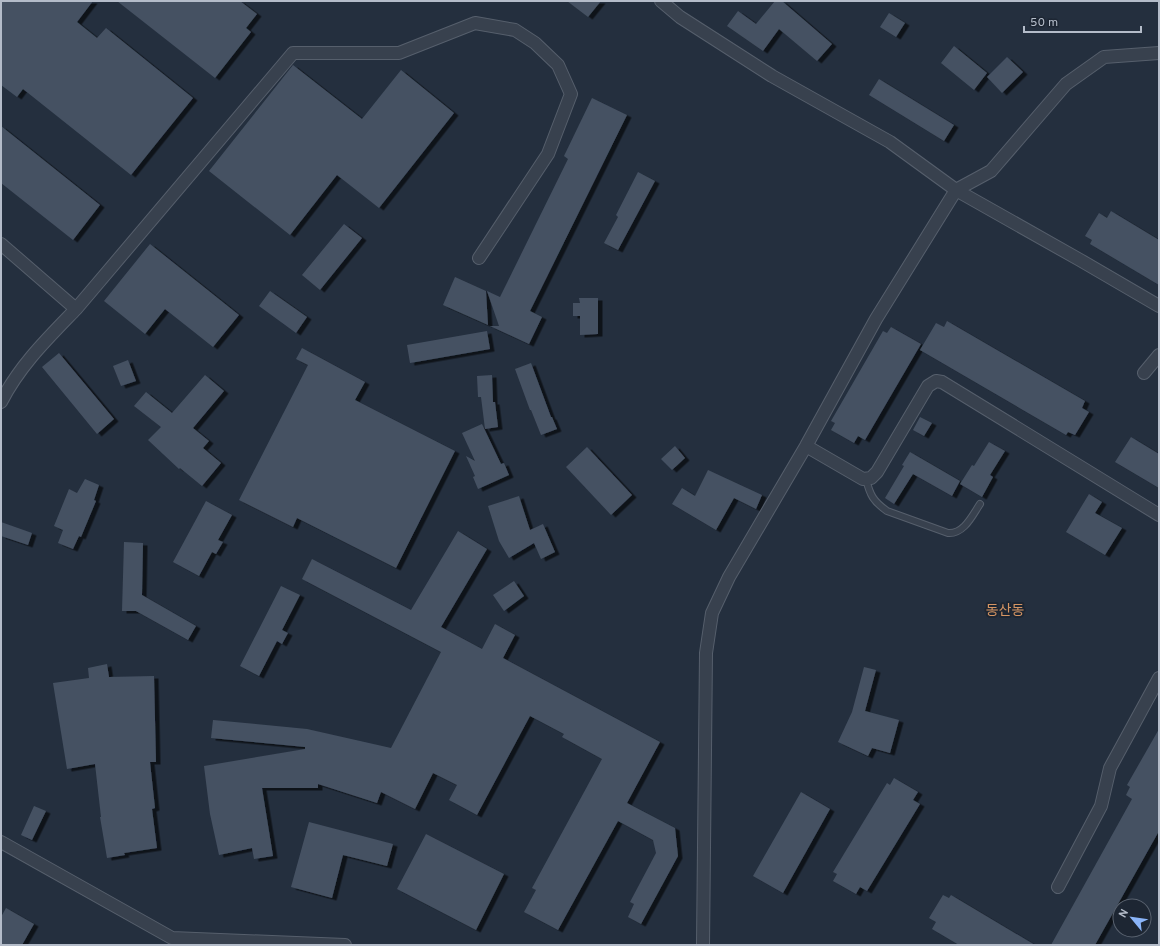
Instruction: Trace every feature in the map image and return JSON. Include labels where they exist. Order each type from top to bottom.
[{"type":"street","points":[[661,1],[680,17],[772,76],[890,142],[956,190],[1159,306]]},
{"type":"street","points":[[1,402],[10,384],[36,350],[76,309],[293,53],[399,53],[475,23],[515,30],[535,42],[558,65],[571,94],[548,154],[480,258]]},
{"type":"street","points":[[703,945],[706,653],[712,613],[729,577],[806,446],[876,319],[956,190],[991,171],[1066,84],[1104,57],[1159,53]]},
{"type":"street","points":[[1,244],[76,309]]},
{"type":"street","points":[[1144,373],[1159,355]]},
{"type":"street","points":[[806,446],[863,479],[872,478],[928,386],[936,381],[942,382],[1159,515]]},
{"type":"street","points":[[1058,887],[1101,806],[1110,768],[1159,678]]},
{"type":"street","points":[[1,842],[172,942],[345,945]]},
{"type":"lane","points":[[866,479],[869,494],[878,505],[887,510],[948,533],[954,533],[961,530],[980,504]]},
{"type":"building","points":[[1,1],[93,1],[77,22],[97,38],[106,28],[193,98],[131,175],[23,89],[17,97],[1,85]]},
{"type":"building","points":[[117,1],[240,1],[257,14],[246,28],[251,32],[215,78]]},
{"type":"building","points":[[567,1],[601,1],[588,17]]},
{"type":"building","points":[[775,1],[782,1],[832,44],[817,61],[779,29],[763,51],[727,26],[738,11],[756,24]]},
{"type":"building","points":[[889,13],[905,23],[896,37],[880,27]]},
{"type":"building","points":[[954,46],[987,73],[974,90],[941,63]]},
{"type":"building","points":[[1007,57],[1023,72],[1002,93],[987,77]]},
{"type":"building","points":[[293,65],[362,119],[401,70],[454,113],[379,208],[337,175],[290,235],[209,171]]},
{"type":"building","points":[[879,79],[954,125],[944,141],[869,95]]},
{"type":"building","points":[[592,98],[627,115],[530,311],[542,317],[529,344],[490,326],[499,326],[487,291],[500,297],[568,159],[564,156]]},
{"type":"building","points":[[1,126],[100,205],[73,240],[1,183]]},
{"type":"building","points":[[638,172],[655,181],[618,250],[604,243],[618,217],[616,215]]},
{"type":"building","points":[[1111,211],[1159,240],[1159,285],[1090,244],[1092,240],[1085,236],[1099,213],[1107,218]]},
{"type":"building","points":[[344,224],[362,238],[320,290],[302,275]]},
{"type":"building","points":[[150,244],[239,315],[213,347],[165,309],[145,334],[104,301]]},
{"type":"building","points":[[455,277],[486,291],[488,325],[443,305]]},
{"type":"building","points":[[270,291],[307,317],[296,333],[259,306]]},
{"type":"building","points":[[579,298],[598,298],[598,334],[580,335],[580,316],[573,316],[573,303],[580,303]]},
{"type":"building","points":[[947,321],[1085,401],[1082,408],[1089,412],[1075,435],[1068,432],[1066,435],[920,350],[936,323],[944,327]]},
{"type":"building","points":[[891,327],[921,344],[865,440],[858,436],[854,443],[831,430],[835,423],[831,421],[883,331],[887,333]]},
{"type":"building","points":[[487,331],[490,349],[410,363],[407,345]]},
{"type":"building","points":[[302,348],[365,382],[355,400],[455,451],[396,568],[297,518],[293,527],[239,500],[308,365],[296,359]]},
{"type":"building","points":[[59,353],[114,419],[97,434],[42,367]]},
{"type":"building","points":[[128,360],[136,381],[121,386],[113,366]]},
{"type":"building","points":[[531,363],[557,429],[541,435],[515,369]]},
{"type":"building","points":[[205,375],[224,391],[193,428],[209,441],[203,448],[221,463],[202,486],[180,468],[179,469],[148,440],[161,427],[134,406],[146,392],[172,413]]},
{"type":"building","points":[[492,375],[493,402],[495,402],[498,427],[485,429],[481,397],[478,397],[477,376]]},
{"type":"building","points":[[920,417],[932,423],[924,436],[913,430]]},
{"type":"building","points":[[482,424],[501,464],[504,463],[509,475],[478,489],[473,477],[475,476],[466,456],[475,461],[462,433]]},
{"type":"building","points":[[1131,437],[1159,454],[1159,488],[1115,462]]},
{"type":"building","points":[[989,442],[1005,451],[990,475],[993,477],[982,497],[960,484],[972,465],[974,466]]},
{"type":"building","points":[[675,446],[685,458],[672,470],[661,459]]},
{"type":"building","points":[[587,447],[632,495],[611,515],[566,467]]},
{"type":"building","points":[[910,452],[960,481],[952,496],[913,474],[894,504],[885,498],[904,466],[902,465]]},
{"type":"building","points":[[708,470],[762,495],[756,509],[734,498],[716,530],[672,504],[682,488],[695,496]]},
{"type":"building","points":[[85,479],[99,485],[94,500],[96,501],[81,537],[79,536],[73,549],[58,543],[63,530],[54,526],[69,489],[77,493]]},
{"type":"building","points":[[1089,494],[1102,502],[1095,513],[1122,528],[1105,555],[1066,532]]},
{"type":"building","points":[[519,496],[530,530],[543,524],[555,552],[541,559],[534,543],[509,558],[499,541],[488,506]]},
{"type":"building","points":[[206,501],[232,515],[218,540],[223,542],[216,554],[212,552],[199,576],[173,562]]},
{"type":"building","points":[[1,522],[32,533],[28,545],[1,536]]},
{"type":"building","points":[[458,531],[487,549],[441,627],[482,649],[495,624],[515,635],[503,658],[660,742],[627,803],[675,828],[678,856],[641,924],[628,917],[634,904],[630,902],[656,853],[653,840],[618,821],[558,930],[524,912],[536,890],[532,888],[602,759],[562,737],[564,734],[530,716],[477,815],[449,800],[457,785],[433,773],[415,809],[381,792],[377,803],[318,784],[318,788],[262,788],[273,856],[254,859],[252,848],[219,855],[210,814],[204,766],[305,749],[305,747],[211,738],[213,720],[307,729],[391,748],[441,652],[302,579],[312,559],[411,610]]},
{"type":"building","points":[[124,542],[143,543],[142,595],[196,626],[188,640],[136,611],[122,611]]},
{"type":"building","points":[[514,581],[524,596],[504,611],[493,595]]},
{"type":"building","points":[[281,586],[300,595],[282,630],[288,633],[282,644],[277,641],[259,676],[240,666]]},
{"type":"building","points":[[107,664],[109,677],[154,676],[156,762],[150,762],[155,808],[152,809],[157,848],[124,853],[125,855],[107,858],[100,817],[95,764],[67,769],[53,683],[89,678],[88,668]]},
{"type":"building","points":[[864,667],[876,670],[865,711],[899,720],[890,753],[872,748],[868,756],[838,742],[852,712]]},
{"type":"building","points":[[1159,729],[1159,831],[1121,898],[1112,898],[1112,915],[1095,945],[1051,945],[1132,799],[1126,795],[1130,787],[1127,785]]},
{"type":"building","points":[[894,778],[918,792],[913,800],[920,804],[867,891],[860,887],[856,894],[833,881],[837,874],[833,872],[887,783],[890,785]]},
{"type":"building","points":[[801,792],[830,809],[783,893],[753,876]]},
{"type":"building","points":[[34,806],[46,811],[32,840],[21,835]]},
{"type":"building","points":[[309,822],[393,844],[387,866],[343,855],[332,898],[291,887]]},
{"type":"building","points":[[426,834],[504,874],[476,930],[397,889]]},
{"type":"building","points":[[943,895],[949,898],[951,895],[1035,945],[959,945],[932,929],[936,922],[929,918]]},
{"type":"building","points":[[6,908],[34,924],[22,945],[1,945],[1,917]]},
{"type":"district","name":"동산동","points":[[1005,611]]}]
